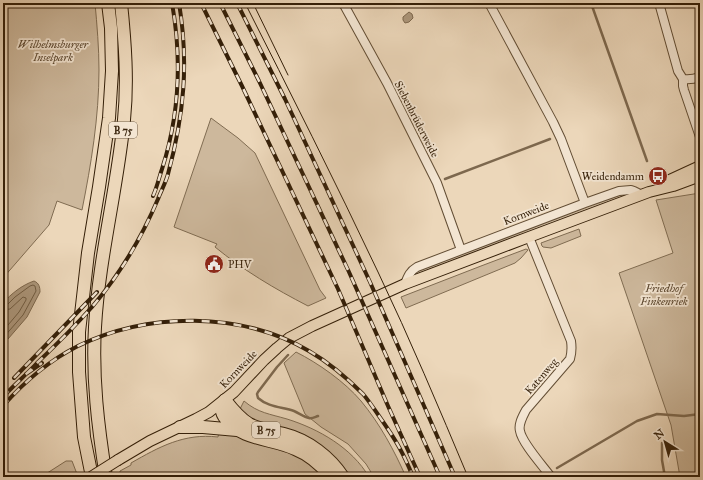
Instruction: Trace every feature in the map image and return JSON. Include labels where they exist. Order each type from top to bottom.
[{"type":"highway","name":"B 75","points":[[91,477],[84,437],[79,372],[79,332],[88,253],[109,118],[112,71],[111,28],[108,3]]},
{"type":"highway","name":"B 75","points":[[106,477],[98,426],[94,369],[95,327],[103,255],[119,160],[124,120],[126,85],[125,44],[121,3]]},
{"type":"highway","name":"B 75","points":[[331,477],[316,461],[296,449],[282,444],[258,439],[237,430],[228,422],[222,412],[222,406],[225,400],[238,416],[249,424],[296,437],[314,448],[329,460],[343,477]]},
{"type":"highway","name":"B 75","points":[[180,427],[203,427],[237,430]]},
{"type":"main road","name":"Kornweide","points":[[645,193],[700,166]]},
{"type":"main road","name":"Kornweide","points":[[91,477],[150,441],[202,417],[225,400],[271,353],[289,338],[312,326],[405,284],[645,193],[673,186],[700,176]]},
{"type":"street","name":"Siebenbrüderweide","points":[[343,3],[387,83],[437,183],[461,250]]},
{"type":"street","points":[[489,3],[553,122],[585,203]]},
{"type":"street","points":[[659,3],[678,71],[683,79],[684,90],[700,137]]},
{"type":"street","points":[[683,79],[688,80],[700,77]]},
{"type":"street","name":"Kornweide","points":[[405,284],[410,272],[418,267],[461,250],[619,191],[626,190],[645,193]]},
{"type":"street","name":"Katenweg","points":[[529,237],[571,341],[572,348],[570,359],[526,410],[521,420],[519,430],[523,441],[551,477]]},
{"type":"green space","name":"Wilhelmsburger Inselpark","points":[[3,3],[95,3],[99,88],[94,141],[82,210],[57,201],[49,225],[3,278]]},
{"type":"green space","points":[[211,118],[255,153],[320,290],[326,298],[308,306],[271,286],[248,271],[215,247],[217,244],[174,227]]},
{"type":"green space","points":[[620,193],[629,194],[412,276],[413,272]]},
{"type":"green space","name":"Friedhof Finkenriek","points":[[700,193],[700,477],[680,477],[671,425],[619,273],[673,253],[656,200]]},
{"type":"green space","points":[[579,229],[581,236],[551,248],[542,246],[541,243]]},
{"type":"green space","points":[[526,249],[528,250],[515,263],[406,308],[401,297],[481,266]]},
{"type":"green space","points":[[296,352],[331,374],[355,394],[386,438],[406,477],[374,477],[366,464],[348,444],[321,427],[305,414],[284,363]]},
{"type":"green space","points":[[244,401],[259,411],[299,423],[323,434],[354,457],[369,477],[347,477],[256,422],[240,409]]},
{"type":"green space","points":[[219,431],[282,448],[302,456],[326,477],[117,477],[120,475],[120,471],[131,465],[131,463],[172,442],[194,437],[218,437]]},
{"type":"green space","points":[[66,461],[72,461],[77,474],[72,477],[41,477]]},
{"type":"water","points":[[409,12],[412,14],[413,18],[409,22],[405,23],[403,17]]},
{"type":"water","points":[[34,281],[39,285],[40,292],[27,317],[3,343],[3,303],[17,290]]},
{"type":"waterway","points":[[591,3],[647,161]]},
{"type":"waterway","points":[[445,179],[550,139]]},
{"type":"waterway","points":[[288,355],[258,392],[258,398],[266,403],[294,411],[307,417],[311,418],[318,416]]},
{"type":"waterway","points":[[557,468],[637,421],[657,414],[684,416],[700,414]]},
{"type":"waterway","points":[[662,443],[662,460],[665,477]]},
{"type":"tram line","points":[[245,3],[329,170],[390,297],[468,477]]},
{"type":"tram line","points":[[253,3],[288,75]]},
{"type":"railway","points":[[153,196],[168,149],[175,108],[178,66],[172,3]]},
{"type":"railway","points":[[3,397],[92,307],[112,281],[130,255],[165,183],[178,131],[183,89],[184,47],[179,3]]},
{"type":"railway","points":[[201,3],[338,289],[420,477]]},
{"type":"railway","points":[[220,3],[259,81],[349,272],[440,477]]},
{"type":"railway","points":[[237,3],[285,99],[370,282],[455,477]]},
{"type":"railway","points":[[14,378],[97,292]]},
{"type":"railway","points":[[3,406],[20,388],[57,358],[78,346],[105,335],[134,327],[164,322],[194,321],[224,323],[254,329],[282,338],[309,351],[338,371],[363,394],[387,427],[405,458],[413,477]]},
{"type":"railway","points":[[26,374],[42,363]]},
{"type":"place","name":"Weidendamm","points":[[658,176]]},
{"type":"place","name":"PHV","points":[[214,264]]}]
